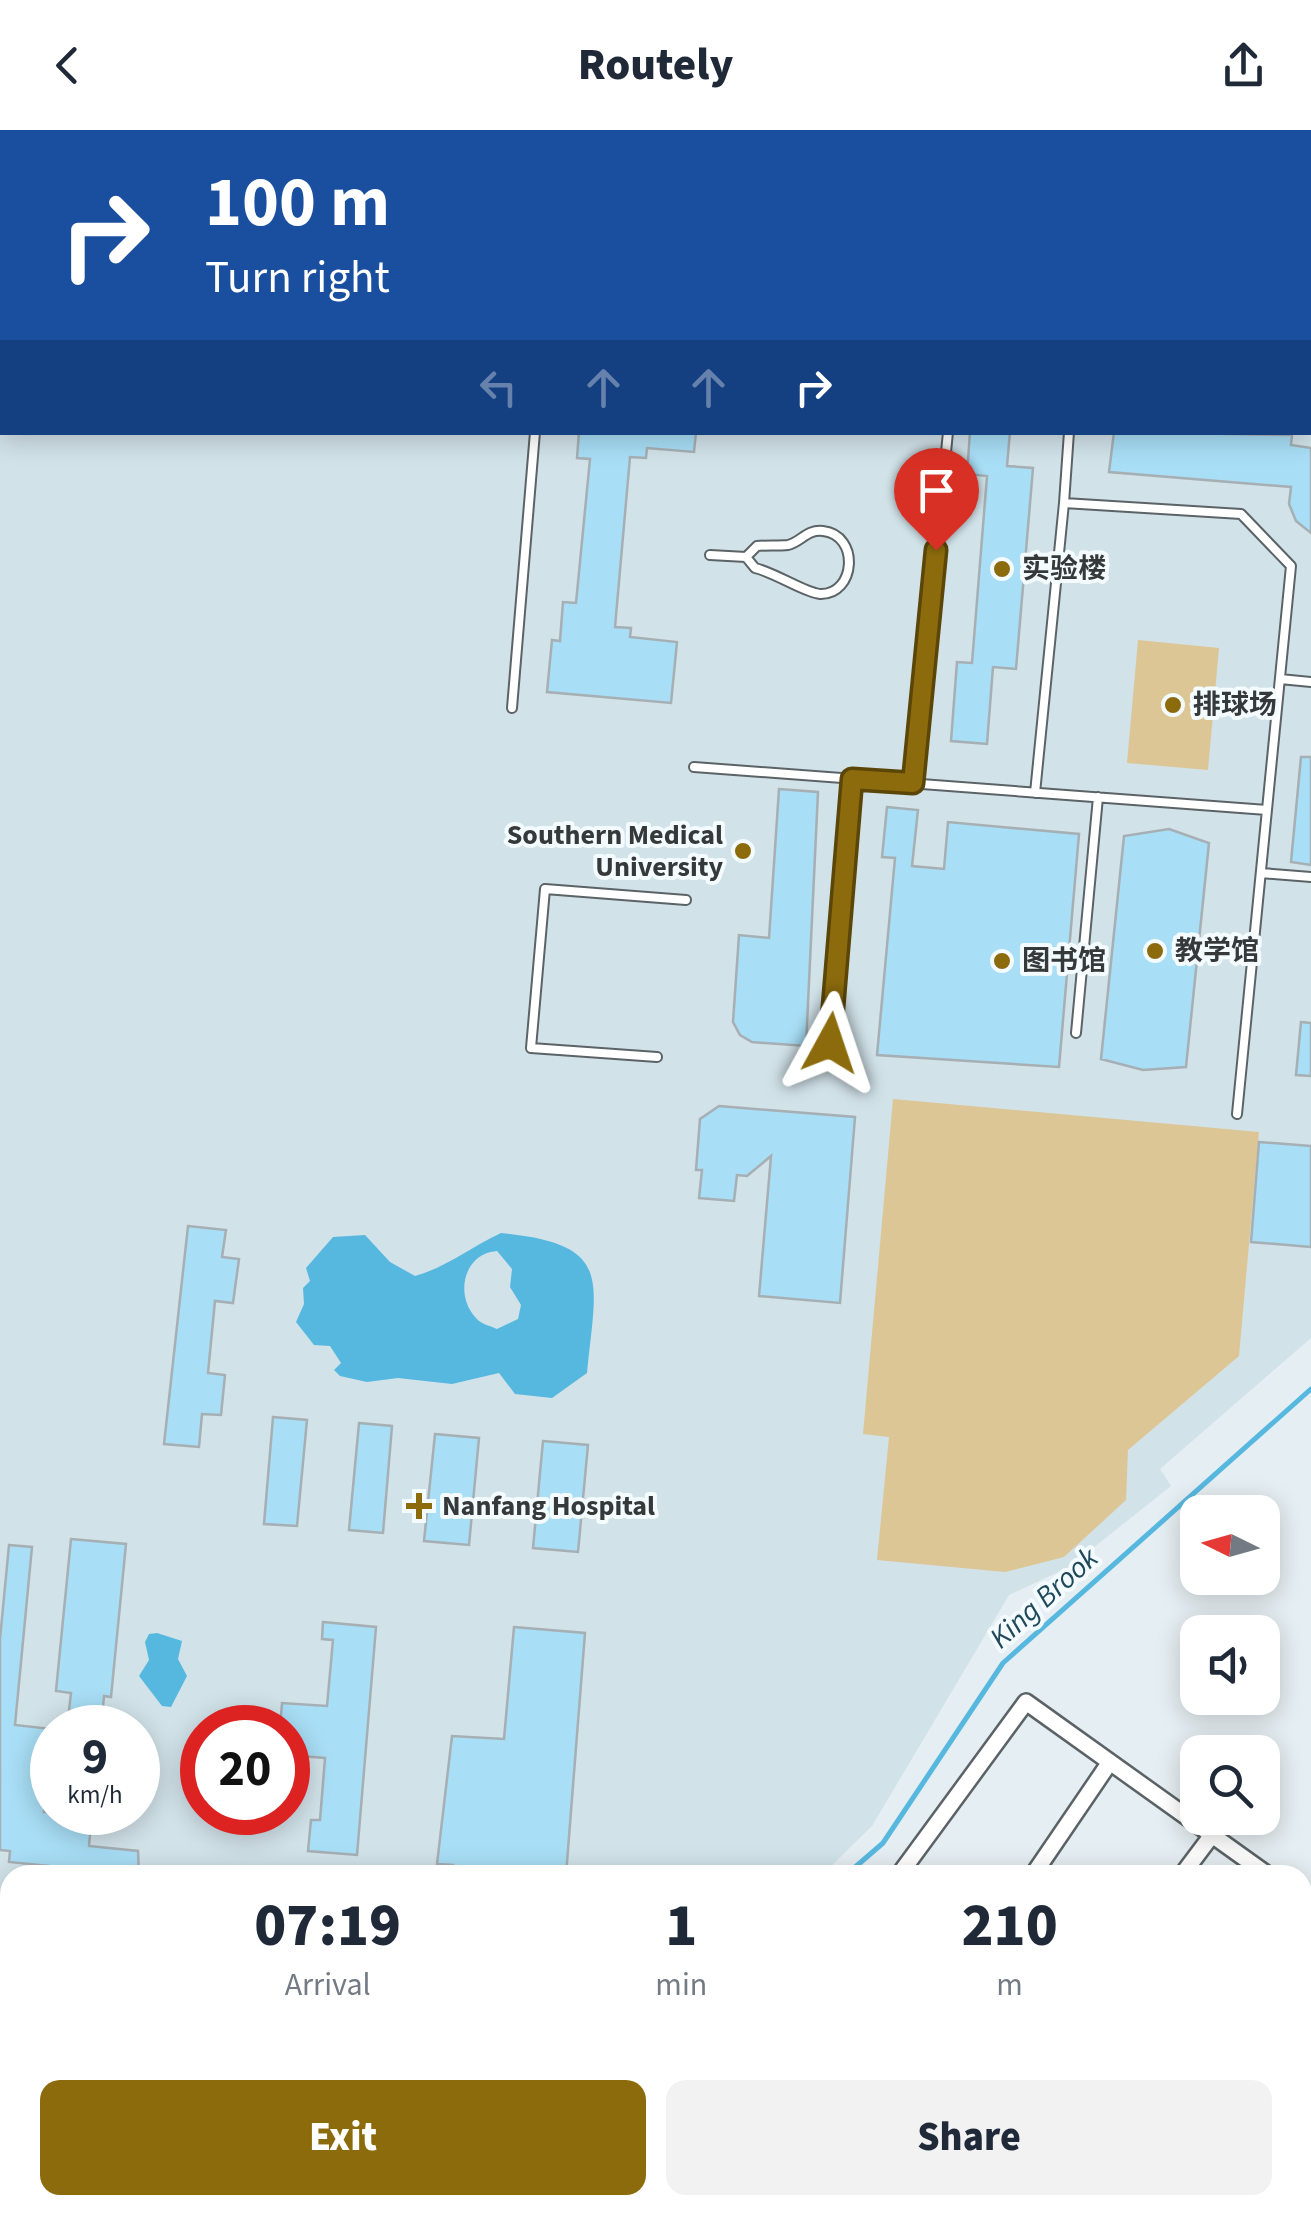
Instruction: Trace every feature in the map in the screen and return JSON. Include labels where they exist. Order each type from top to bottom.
[{"type":"street","points":[[907,1865],[1026,1702],[1180,1812]]},
{"type":"street","points":[[1040,1865],[1110,1762]]},
{"type":"street","points":[[1190,1865],[1212,1835],[1254,1865]]},
{"type":"lane","points":[[512,708],[535,435]]},
{"type":"lane","points":[[913,783],[948,435]]},
{"type":"lane","points":[[1035,792],[1069,435]]},
{"type":"lane","points":[[1064,503],[1241,514],[1291,566],[1237,1114]]},
{"type":"lane","points":[[710,555],[746,557],[755,568],[778,573],[819,594],[832,591],[847,577],[850,554],[842,539],[825,530],[807,532],[793,544],[756,546],[746,557]]},
{"type":"lane","points":[[1280,679],[1311,682]]},
{"type":"lane","points":[[694,767],[1267,810]]},
{"type":"lane","points":[[830,1043],[852,779]]},
{"type":"lane","points":[[1076,1033],[1098,797]]},
{"type":"lane","points":[[1261,873],[1311,878]]},
{"type":"lane","points":[[657,1058],[532,1048],[544,889],[686,900]]},
{"type":"shaded area","points":[[0,435],[1311,435],[1311,1338],[1160,1469],[1171,1486],[1069,1567],[1009,1595],[872,1826],[832,1865],[0,1865]]},
{"type":"shaded area","name":"排球场","points":[[1138,640],[1219,648],[1208,770],[1127,763]]},
{"type":"shaded area","points":[[893,1099],[1259,1132],[1239,1356],[1128,1450],[1126,1500],[1064,1557],[1005,1572],[877,1560],[889,1437],[863,1434]]},
{"type":"water","points":[[501,1233],[563,1246],[580,1257],[590,1272],[594,1290],[587,1373],[552,1398],[515,1394],[499,1373],[452,1384],[398,1378],[367,1382],[340,1376],[334,1370],[341,1363],[330,1346],[314,1345],[296,1322],[304,1304],[303,1288],[310,1281],[306,1268],[333,1237],[365,1235],[390,1262],[415,1276]],"holes":[[[497,1251],[512,1269],[510,1287],[521,1305],[518,1319],[497,1329],[480,1322],[465,1298],[470,1267],[477,1259]]]},
{"type":"water","points":[[149,1634],[182,1641],[178,1659],[187,1676],[171,1707],[162,1706],[139,1676],[149,1660],[145,1642]]},
{"type":"building","points":[[579,435],[696,435],[694,452],[647,448],[646,458],[630,457],[615,627],[631,628],[630,637],[677,642],[671,703],[547,692],[552,640],[560,641],[563,602],[576,603],[590,459],[577,458]]},
{"type":"building","name":"实验楼","points":[[970,435],[1010,435],[1007,466],[1033,468],[1016,669],[993,667],[987,744],[951,741],[957,662],[972,663],[987,476],[967,474]]},
{"type":"building","points":[[1114,435],[1292,435],[1291,445],[1311,448],[1311,533],[1296,521],[1289,504],[1291,487],[1109,472]]},
{"type":"building","points":[[1301,757],[1311,757],[1311,865],[1291,862]]},
{"type":"building","points":[[779,789],[818,792],[806,1046],[752,1042],[740,1035],[733,1022],[739,935],[769,938]]},
{"type":"building","name":"图书馆","points":[[887,807],[918,810],[912,866],[944,869],[948,822],[1079,834],[1059,1067],[877,1055],[895,858],[882,857]]},
{"type":"building","name":"教学馆","points":[[1169,829],[1209,843],[1186,1067],[1143,1070],[1101,1059],[1124,836]]},
{"type":"building","points":[[1301,1022],[1311,1023],[1311,1076],[1296,1075]]},
{"type":"building","points":[[719,1106],[855,1117],[840,1303],[759,1296],[771,1156],[747,1176],[737,1175],[734,1201],[699,1198],[702,1170],[696,1170],[700,1119]]},
{"type":"building","points":[[1259,1142],[1311,1146],[1311,1247],[1251,1242]]},
{"type":"building","points":[[188,1226],[226,1230],[222,1257],[239,1259],[233,1303],[215,1301],[208,1373],[225,1375],[221,1415],[202,1414],[199,1447],[164,1444]]},
{"type":"building","points":[[273,1417],[307,1420],[297,1526],[264,1524]]},
{"type":"building","points":[[359,1423],[392,1426],[383,1533],[349,1530]]},
{"type":"building","points":[[435,1434],[479,1438],[469,1545],[424,1541]]},
{"type":"building","points":[[543,1441],[588,1445],[578,1552],[533,1548]]},
{"type":"building","points":[[71,1539],[126,1544],[111,1697],[104,1696],[103,1705],[70,1705],[71,1693],[56,1691]]},
{"type":"building","points":[[9,1545],[32,1547],[15,1725],[30,1727],[30,1835],[90,1835],[89,1846],[138,1851],[139,1865],[9,1862],[10,1851],[0,1850],[0,1639]]},
{"type":"building","points":[[323,1622],[376,1627],[357,1855],[308,1851],[311,1820],[320,1820],[325,1758],[310,1757],[310,1705],[282,1705],[282,1703],[327,1706],[333,1640],[322,1639]]},
{"type":"building","points":[[514,1627],[585,1633],[567,1865],[437,1864],[452,1736],[504,1739]]},
{"type":"waterway","name":"King Brook","points":[[858,1865],[883,1843],[1003,1663],[1311,1389]]},
{"type":"place","name":"实验楼","points":[[1002,569]]},
{"type":"place","name":"排球场","points":[[1173,705]]},
{"type":"place","name":"Southern Medical University","points":[[743,851]]},
{"type":"place","name":"教学馆","points":[[1155,951]]},
{"type":"place","name":"图书馆","points":[[1002,961]]},
{"type":"place","name":"Nanfang Hospital","points":[[419,1506]]},
{"type":"route","points":[[830,1043],[852,779],[913,783],[936,550]]}]
